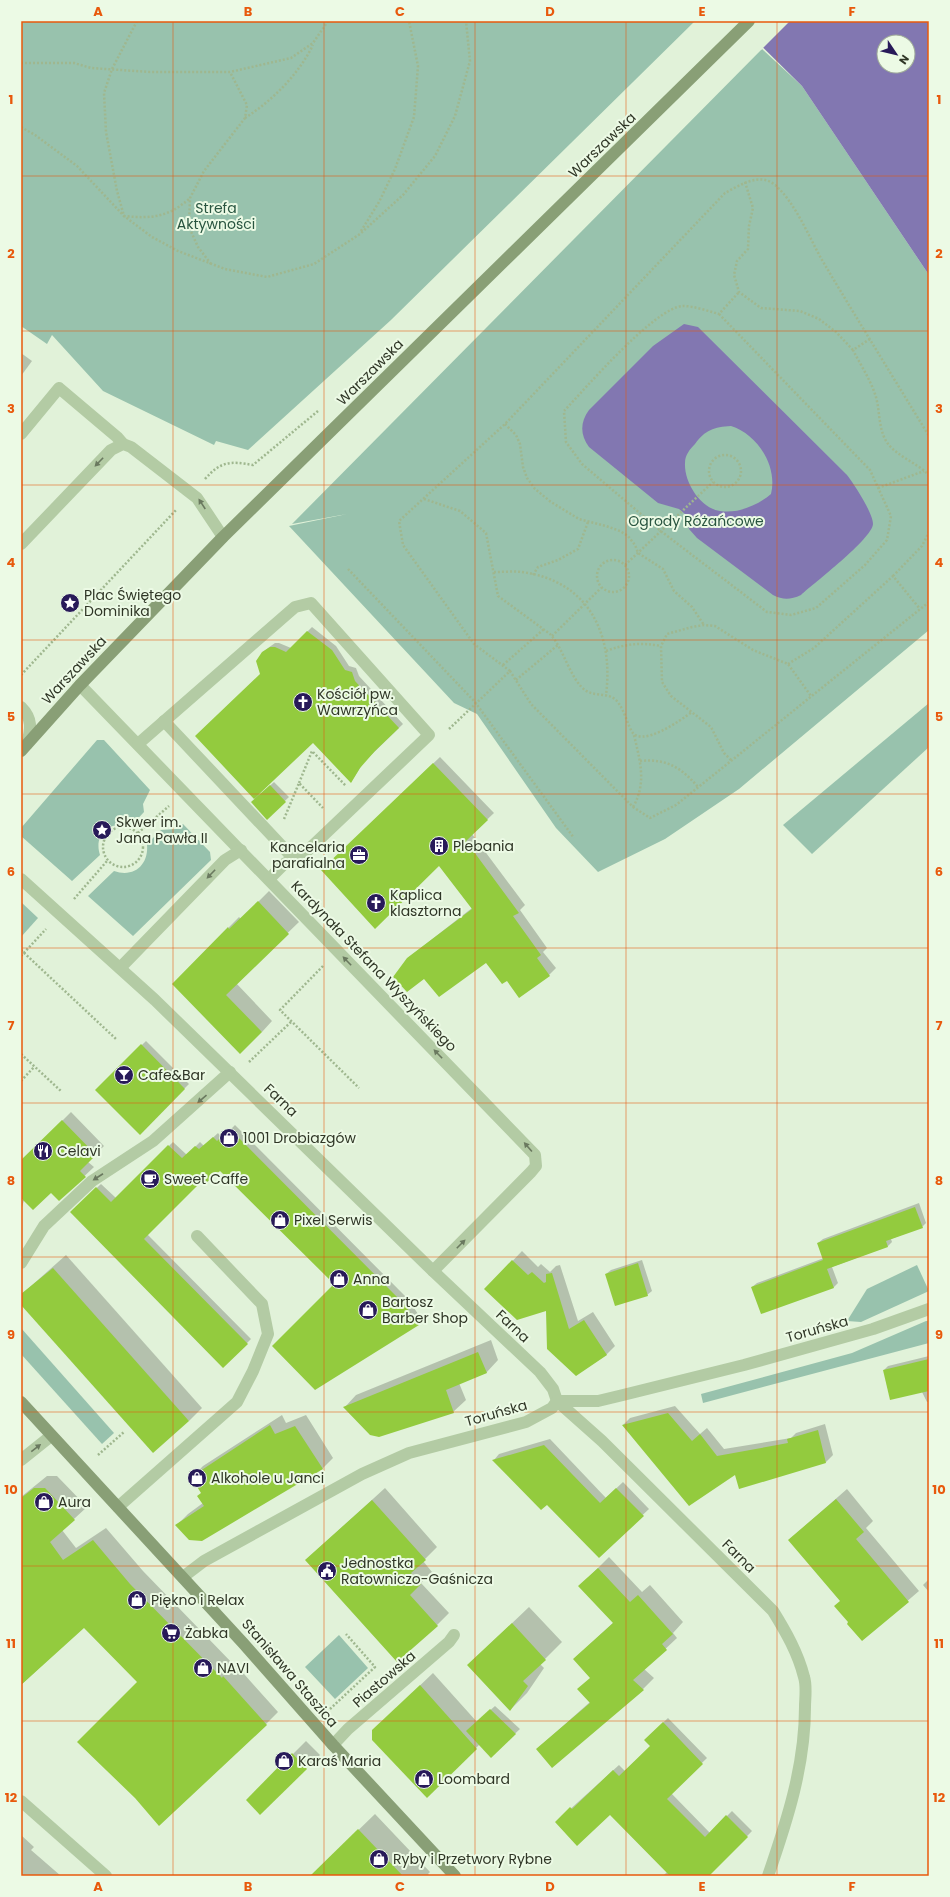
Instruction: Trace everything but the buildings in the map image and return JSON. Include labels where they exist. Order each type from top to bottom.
[{"type":"street","name":"Warszawska","points":[[24,748],[80,685],[223,537],[749,21]]},
{"type":"street","points":[[21,434],[59,388],[117,437],[123,444],[132,447],[197,498],[223,537]]},
{"type":"street","points":[[21,544],[111,450],[123,444]]},
{"type":"street","points":[[138,744],[295,607],[311,603],[429,735],[306,852],[284,864],[269,879]]},
{"type":"street","name":"Kardynała Stefana Wyszyńskiego","points":[[80,685],[530,1149],[537,1160],[536,1166],[531,1172],[433,1271]]},
{"type":"street","points":[[21,707],[30,720],[31,730],[24,748]]},
{"type":"street","points":[[164,721],[294,859]]},
{"type":"street","points":[[120,968],[224,860],[241,850]]},
{"type":"street","name":"Farna","points":[[21,880],[120,968],[230,1072],[433,1271],[540,1372],[553,1389],[557,1401],[602,1441],[773,1611],[796,1652],[805,1678],[805,1732],[799,1772],[790,1813],[768,1876]]},
{"type":"street","points":[[21,1263],[44,1226],[92,1181],[153,1141],[230,1072]]},
{"type":"street","points":[[118,1507],[237,1402],[253,1371],[268,1334],[262,1304],[196,1236]]},
{"type":"street","name":"Toruńska","points":[[183,1577],[204,1561],[362,1474],[409,1452],[526,1422],[552,1408],[557,1401],[598,1401],[729,1369],[873,1329],[929,1309]]},
{"type":"street","name":"Stanisława Staszica","points":[[21,1402],[183,1577],[333,1745],[362,1774],[455,1876]]},
{"type":"street","points":[[21,1460],[51,1436]]},
{"type":"street","name":"Piastowska","points":[[333,1745],[449,1642],[454,1635]]},
{"type":"street","points":[[21,1800],[106,1876]]},
{"type":"path","points":[[124,216],[117,190],[106,132],[104,93],[112,69],[137,21]]},
{"type":"path","points":[[124,216],[144,218],[157,217],[178,208],[190,198],[204,171],[245,118],[262,107],[305,61],[313,43],[328,21]]},
{"type":"path","points":[[360,234],[379,202],[395,169],[414,117],[418,66],[409,21]]},
{"type":"path","points":[[21,127],[35,134],[77,166],[124,216],[152,238],[212,265],[267,277],[314,264],[360,234],[403,195],[435,156],[454,116],[470,61],[466,21]]},
{"type":"path","points":[[21,63],[74,63],[90,68],[150,72],[230,72],[291,58],[313,43]]},
{"type":"path","points":[[230,72],[246,105],[245,118]]},
{"type":"path","points":[[929,436],[870,339],[789,200],[775,184],[759,179],[745,182],[725,193],[505,424],[399,521],[403,545],[474,644],[510,671],[531,704],[633,807],[650,818],[676,804],[698,787],[929,602]]},
{"type":"path","points":[[745,182],[753,208],[749,226],[748,249],[737,261],[734,275],[739,292],[760,308],[800,311],[819,319],[836,332],[853,350],[875,394],[878,416],[885,439],[897,453],[908,458],[929,475]]},
{"type":"path","points":[[190,198],[189,227],[198,247],[212,265]]},
{"type":"path","points":[[719,314],[739,292]]},
{"type":"path","points":[[682,306],[719,314],[870,470],[878,488],[891,516],[887,540],[865,565],[816,608],[791,615],[767,612],[662,532],[582,464],[566,442],[564,411],[613,359],[661,314],[682,306]]},
{"type":"path","points":[[853,350],[870,339]]},
{"type":"path","points":[[505,424],[516,435],[520,444],[523,468],[527,478],[535,489],[569,514],[588,522],[620,531],[628,536],[635,545],[638,554],[663,569],[674,591],[692,607],[704,625]]},
{"type":"path","points":[[729,455],[737,461],[741,471],[738,481],[728,487],[723,487],[713,482],[709,469],[716,458],[729,455]]},
{"type":"path","points":[[202,482],[214,469],[227,462],[253,465]]},
{"type":"path","points":[[878,488],[925,471]]},
{"type":"path","points":[[625,565],[681,515],[713,482]]},
{"type":"path","points":[[424,498],[460,511],[486,533],[498,596],[552,636],[558,644],[570,670],[585,690],[590,693],[606,695],[614,699],[621,707],[631,731],[634,734],[640,762],[640,795],[633,807]]},
{"type":"path","points":[[21,675],[179,507]]},
{"type":"path","points":[[534,575],[538,567],[558,560],[578,549],[588,522]]},
{"type":"path","points":[[788,664],[814,648],[893,576],[922,546],[929,532]]},
{"type":"path","points":[[612,560],[619,561],[625,565],[629,572],[630,579],[626,586],[614,593],[607,592],[601,588],[597,581],[596,574],[599,567],[605,562],[612,560]]},
{"type":"path","points":[[348,569],[476,702],[574,838]]},
{"type":"path","points":[[494,572],[522,572],[559,583],[586,603],[598,625],[606,651],[608,665],[606,695]]},
{"type":"path","points":[[893,576],[920,609]]},
{"type":"path","points":[[552,636],[601,588]]},
{"type":"path","points":[[731,760],[724,753],[711,727],[671,696],[662,682],[661,646],[667,634],[704,625],[714,626],[753,650],[788,664],[812,696]]},
{"type":"path","points":[[502,665],[544,629]]},
{"type":"path","points":[[516,680],[558,644]]},
{"type":"path","points":[[606,651],[633,644],[661,646]]},
{"type":"path","points":[[429,735],[442,736],[510,671]]},
{"type":"path","points":[[634,734],[649,736],[667,729],[692,712]]},
{"type":"path","points":[[276,840],[312,751],[360,801]]},
{"type":"path","points":[[640,762],[659,761],[669,763],[683,772],[698,787]]},
{"type":"path","points":[[299,783],[337,823]]},
{"type":"path","points":[[138,833],[174,802]]},
{"type":"path","points":[[121,826],[131,828],[138,833],[143,841],[143,850],[137,862],[133,866],[124,868],[115,867],[107,861],[103,853],[102,844],[109,832],[121,826]]},
{"type":"path","points":[[74,899],[107,861]]},
{"type":"path","points":[[21,956],[48,927]]},
{"type":"path","points":[[21,950],[116,1039]]},
{"type":"path","points":[[339,952],[280,1010],[359,1088]]},
{"type":"path","points":[[248,1063],[292,1021]]},
{"type":"path","points":[[21,1054],[62,1092]]},
{"type":"path","points":[[21,1081],[34,1067]]},
{"type":"path","points":[[96,1456],[124,1432]]},
{"type":"path","points":[[330,1710],[375,1667],[346,1634]]},
{"type":"green space","name":"Strefa Aktywności","points":[[21,21],[695,21],[391,320],[248,450],[216,441],[214,445],[103,391],[52,335],[47,344],[21,326]]},
{"type":"green space","name":"Ogrody Różańcowe","points":[[762,49],[802,86],[929,275],[929,630],[739,789],[665,839],[598,872],[556,828],[477,714],[454,703],[289,526],[347,514],[292,524]]},
{"type":"green space","points":[[929,703],[929,747],[812,854],[783,825]]},
{"type":"green space","points":[[97,740],[104,740],[150,790],[143,804],[144,812],[131,826],[117,825],[105,830],[99,841],[100,855],[72,881],[21,836],[21,828]]},
{"type":"green space","points":[[183,824],[210,852],[211,860],[133,936],[88,896],[114,871],[128,873],[139,868],[146,858],[147,844],[161,830],[176,829]]},
{"type":"green space","points":[[21,902],[38,918],[21,937]]},
{"type":"green space","points":[[917,1265],[929,1291],[861,1322],[847,1321],[867,1289]]},
{"type":"green space","points":[[929,1321],[929,1343],[703,1403],[701,1394],[852,1353]]},
{"type":"green space","points":[[21,1328],[114,1433],[102,1444],[21,1354]]},
{"type":"green space","points":[[339,1635],[368,1668],[335,1699],[305,1667]]},
{"type":"shaded area","points":[[736,21],[929,21],[929,275],[802,86]]},
{"type":"shaded area","points":[[684,324],[698,327],[847,475],[863,499],[872,519],[873,524],[870,531],[842,561],[801,595],[787,599],[773,595],[697,538],[689,529],[685,514],[679,509],[658,503],[589,447],[586,442],[582,428],[584,419],[589,410],[653,346]],"holes":[[[731,426],[740,430],[757,444],[768,462],[772,483],[771,494],[760,502],[741,510],[727,512],[713,509],[700,500],[690,486],[685,470],[686,457],[690,450],[706,432],[715,428]]]},
{"type":"pier","points":[[734,21],[790,21],[761,50]]},
{"type":"place","name":"Plac Świętego Dominika","points":[[70,603]]},
{"type":"place","name":"Kościół pw. Wawrzyńca","points":[[303,702]]},
{"type":"place","name":"Skwer im. Jana Pawła II","points":[[102,830]]},
{"type":"place","name":"Plebania","points":[[439,846]]},
{"type":"place","name":"Kancelaria parafialna","points":[[359,855]]},
{"type":"place","name":"Kaplica klasztorna","points":[[376,903]]},
{"type":"place","name":"Cafe&Bar","points":[[124,1075]]},
{"type":"place","name":"1001 Drobiazgów","points":[[229,1138]]},
{"type":"place","name":"Celavi","points":[[43,1151]]},
{"type":"place","name":"Sweet Caffe","points":[[150,1179]]},
{"type":"place","name":"Pixel Serwis","points":[[280,1220]]},
{"type":"place","name":"Anna","points":[[339,1279]]},
{"type":"place","name":"Bartosz Barber Shop","points":[[368,1310]]},
{"type":"place","name":"Alkohole u Janci","points":[[197,1478]]},
{"type":"place","name":"Aura","points":[[44,1502]]},
{"type":"place","name":"Jednostka Ratowniczo-Gaśnicza","points":[[327,1571]]},
{"type":"place","name":"Piękno i Relax","points":[[137,1600]]},
{"type":"place","name":"Żabka","points":[[171,1633]]},
{"type":"place","name":"NAVI","points":[[203,1668]]},
{"type":"place","name":"Karaś Maria","points":[[284,1761]]},
{"type":"place","name":"Loombard","points":[[424,1779]]},
{"type":"place","name":"Ryby i Przetwory Rybne","points":[[379,1859]]}]
